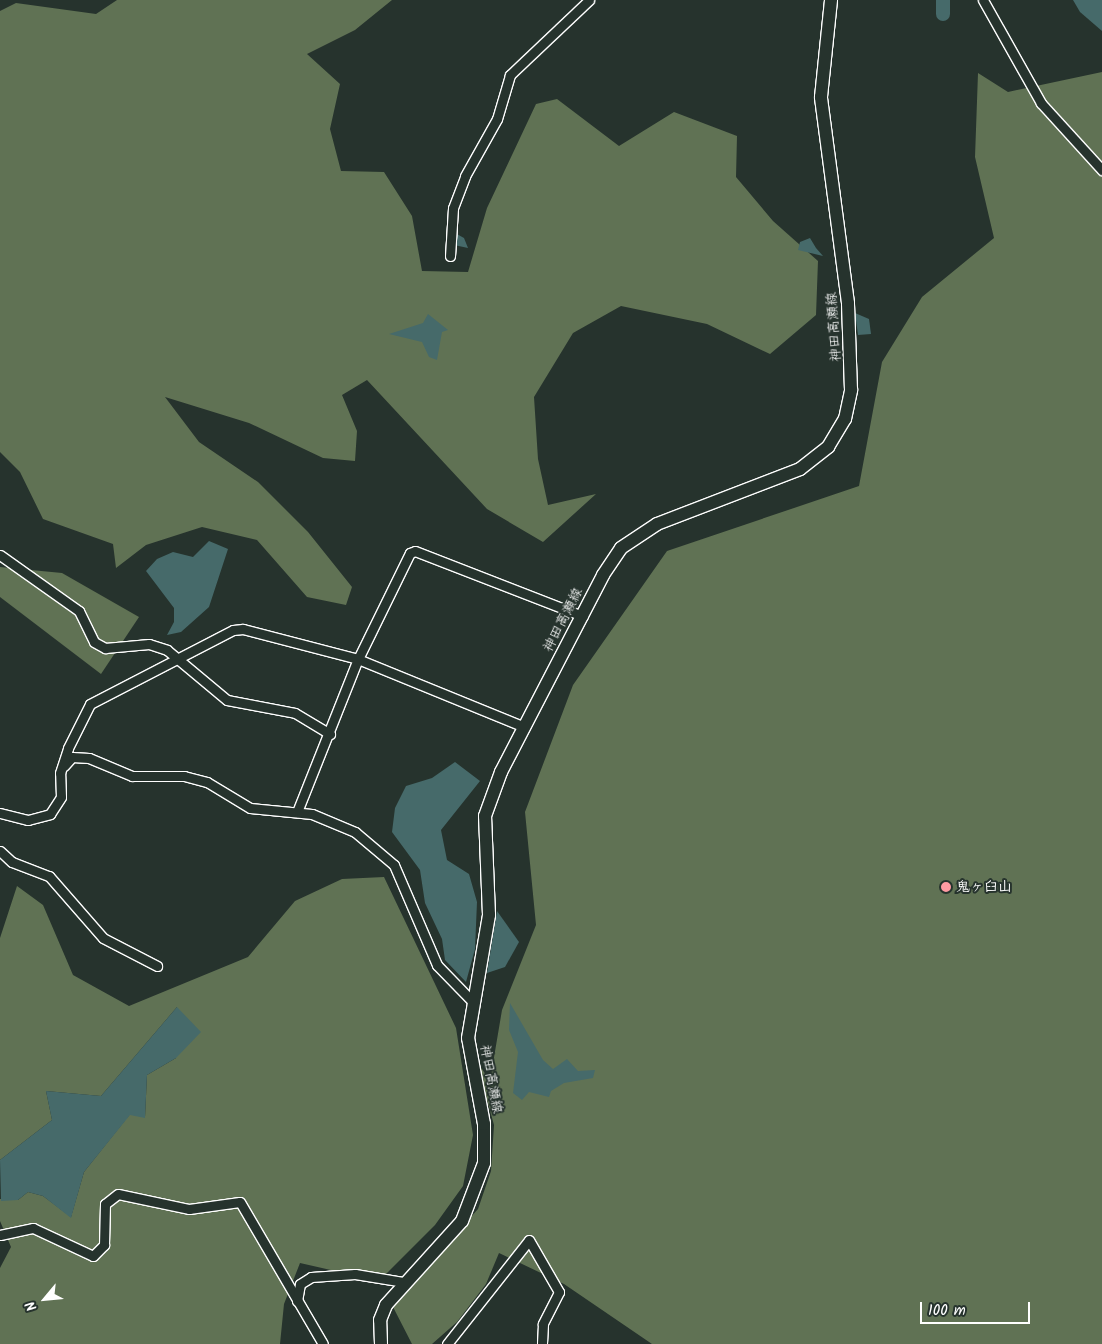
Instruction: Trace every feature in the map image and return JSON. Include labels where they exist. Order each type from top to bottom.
[{"type":"main road","name":"神田高瀬線","points":[[381,1344],[380,1320],[404,1282],[462,1221],[481,1179],[485,1146],[468,1038],[472,1001],[490,915],[485,816],[495,785],[612,560],[632,537],[800,468],[828,448],[845,419],[852,390],[848,303],[821,97],[831,0]]},
{"type":"street","points":[[450,256],[453,208],[465,176],[498,119],[510,75],[590,0]]},
{"type":"street","points":[[982,0],[1041,103],[1102,170]]},
{"type":"street","points":[[298,812],[358,659],[410,553],[415,551],[583,616]]},
{"type":"street","points":[[0,555],[79,611],[94,642],[105,648],[149,644],[179,656],[227,700],[295,713],[330,734]]},
{"type":"street","points":[[0,814],[28,820],[50,814],[61,797],[60,773],[90,704],[179,656],[243,628],[358,659],[525,727]]},
{"type":"street","points":[[60,773],[72,757],[89,758],[122,774],[184,776],[207,782],[250,808],[298,812],[334,822],[384,852],[409,892],[437,965],[472,1001]]},
{"type":"street","points":[[0,851],[12,862],[52,879],[103,938],[157,966]]},
{"type":"street","points":[[0,1235],[34,1228],[93,1256],[104,1244],[105,1204],[118,1194],[188,1209],[240,1202],[323,1344]]},
{"type":"street","points":[[447,1344],[529,1240],[559,1292],[543,1324],[542,1344]]},
{"type":"street","points":[[297,1301],[300,1284],[311,1277],[355,1274],[404,1282]]},
{"type":"green space","points":[[117,0],[392,0],[355,30],[307,54],[340,84],[330,129],[341,171],[384,172],[412,216],[422,271],[468,272],[487,208],[536,104],[557,99],[619,146],[674,112],[737,136],[736,177],[773,221],[818,261],[816,315],[770,354],[707,324],[621,306],[573,333],[534,397],[538,459],[548,505],[596,494],[543,542],[487,509],[367,380],[342,395],[357,431],[355,461],[323,458],[249,423],[165,397],[199,442],[258,482],[308,532],[352,587],[346,605],[307,597],[257,540],[202,527],[146,545],[116,568],[113,544],[43,519],[20,472],[0,452],[0,11],[16,3],[96,14]]},
{"type":"green space","points":[[1102,72],[1102,1344],[652,1344],[564,1284],[499,1253],[486,1284],[457,1322],[432,1344],[412,1344],[392,1305],[478,1209],[491,1171],[494,1125],[476,1060],[490,1081],[502,1010],[536,925],[525,812],[573,685],[667,551],[859,486],[882,362],[922,297],[994,238],[975,157],[978,73],[1008,92]]},
{"type":"green space","points":[[0,567],[62,573],[139,617],[101,674],[0,597]]},
{"type":"green space","points":[[384,877],[456,1028],[473,1135],[463,1186],[435,1225],[379,1281],[300,1263],[284,1304],[280,1344],[0,1344],[0,1268],[11,1247],[0,1221],[0,1199],[18,1200],[28,1192],[43,1196],[71,1217],[84,1172],[130,1114],[145,1117],[147,1075],[176,1058],[177,1007],[101,1096],[46,1091],[52,1120],[0,1160],[0,938],[17,886],[43,905],[73,975],[129,1006],[248,957],[295,901],[342,879]]},
{"type":"water","points":[[1073,0],[1102,0],[1102,31],[1080,12]]},
{"type":"water","points":[[455,233],[464,238],[468,248],[454,245]]},
{"type":"water","points":[[810,238],[823,256],[798,250],[800,242]]},
{"type":"water","points":[[855,313],[869,319],[871,334],[858,335]]},
{"type":"water","points":[[428,314],[448,330],[442,332],[437,360],[429,357],[422,342],[389,334],[423,323]]},
{"type":"water","points":[[209,541],[228,549],[209,607],[181,632],[167,635],[174,622],[174,608],[146,571],[157,559],[173,552],[193,557]]},
{"type":"water","points":[[455,762],[480,781],[441,830],[447,860],[469,874],[477,902],[475,949],[466,982],[445,960],[442,939],[425,903],[420,870],[392,832],[395,808],[406,786],[432,778]]},
{"type":"water","points":[[497,911],[519,942],[505,967],[487,973]]},
{"type":"water","points":[[510,1003],[543,1060],[553,1069],[567,1059],[578,1071],[595,1070],[593,1078],[564,1083],[551,1091],[549,1097],[529,1092],[522,1100],[513,1093],[518,1052],[509,1030]]},
{"type":"water","points":[[177,1007],[201,1032],[176,1058],[147,1075],[145,1118],[130,1115],[84,1172],[71,1218],[43,1196],[28,1192],[18,1200],[1,1201],[0,1160],[52,1120],[46,1091],[101,1096]]},
{"type":"waterway","points":[[943,0],[943,14]]},
{"type":"place","name":"鬼ヶ臼山","points":[[946,887]]}]
